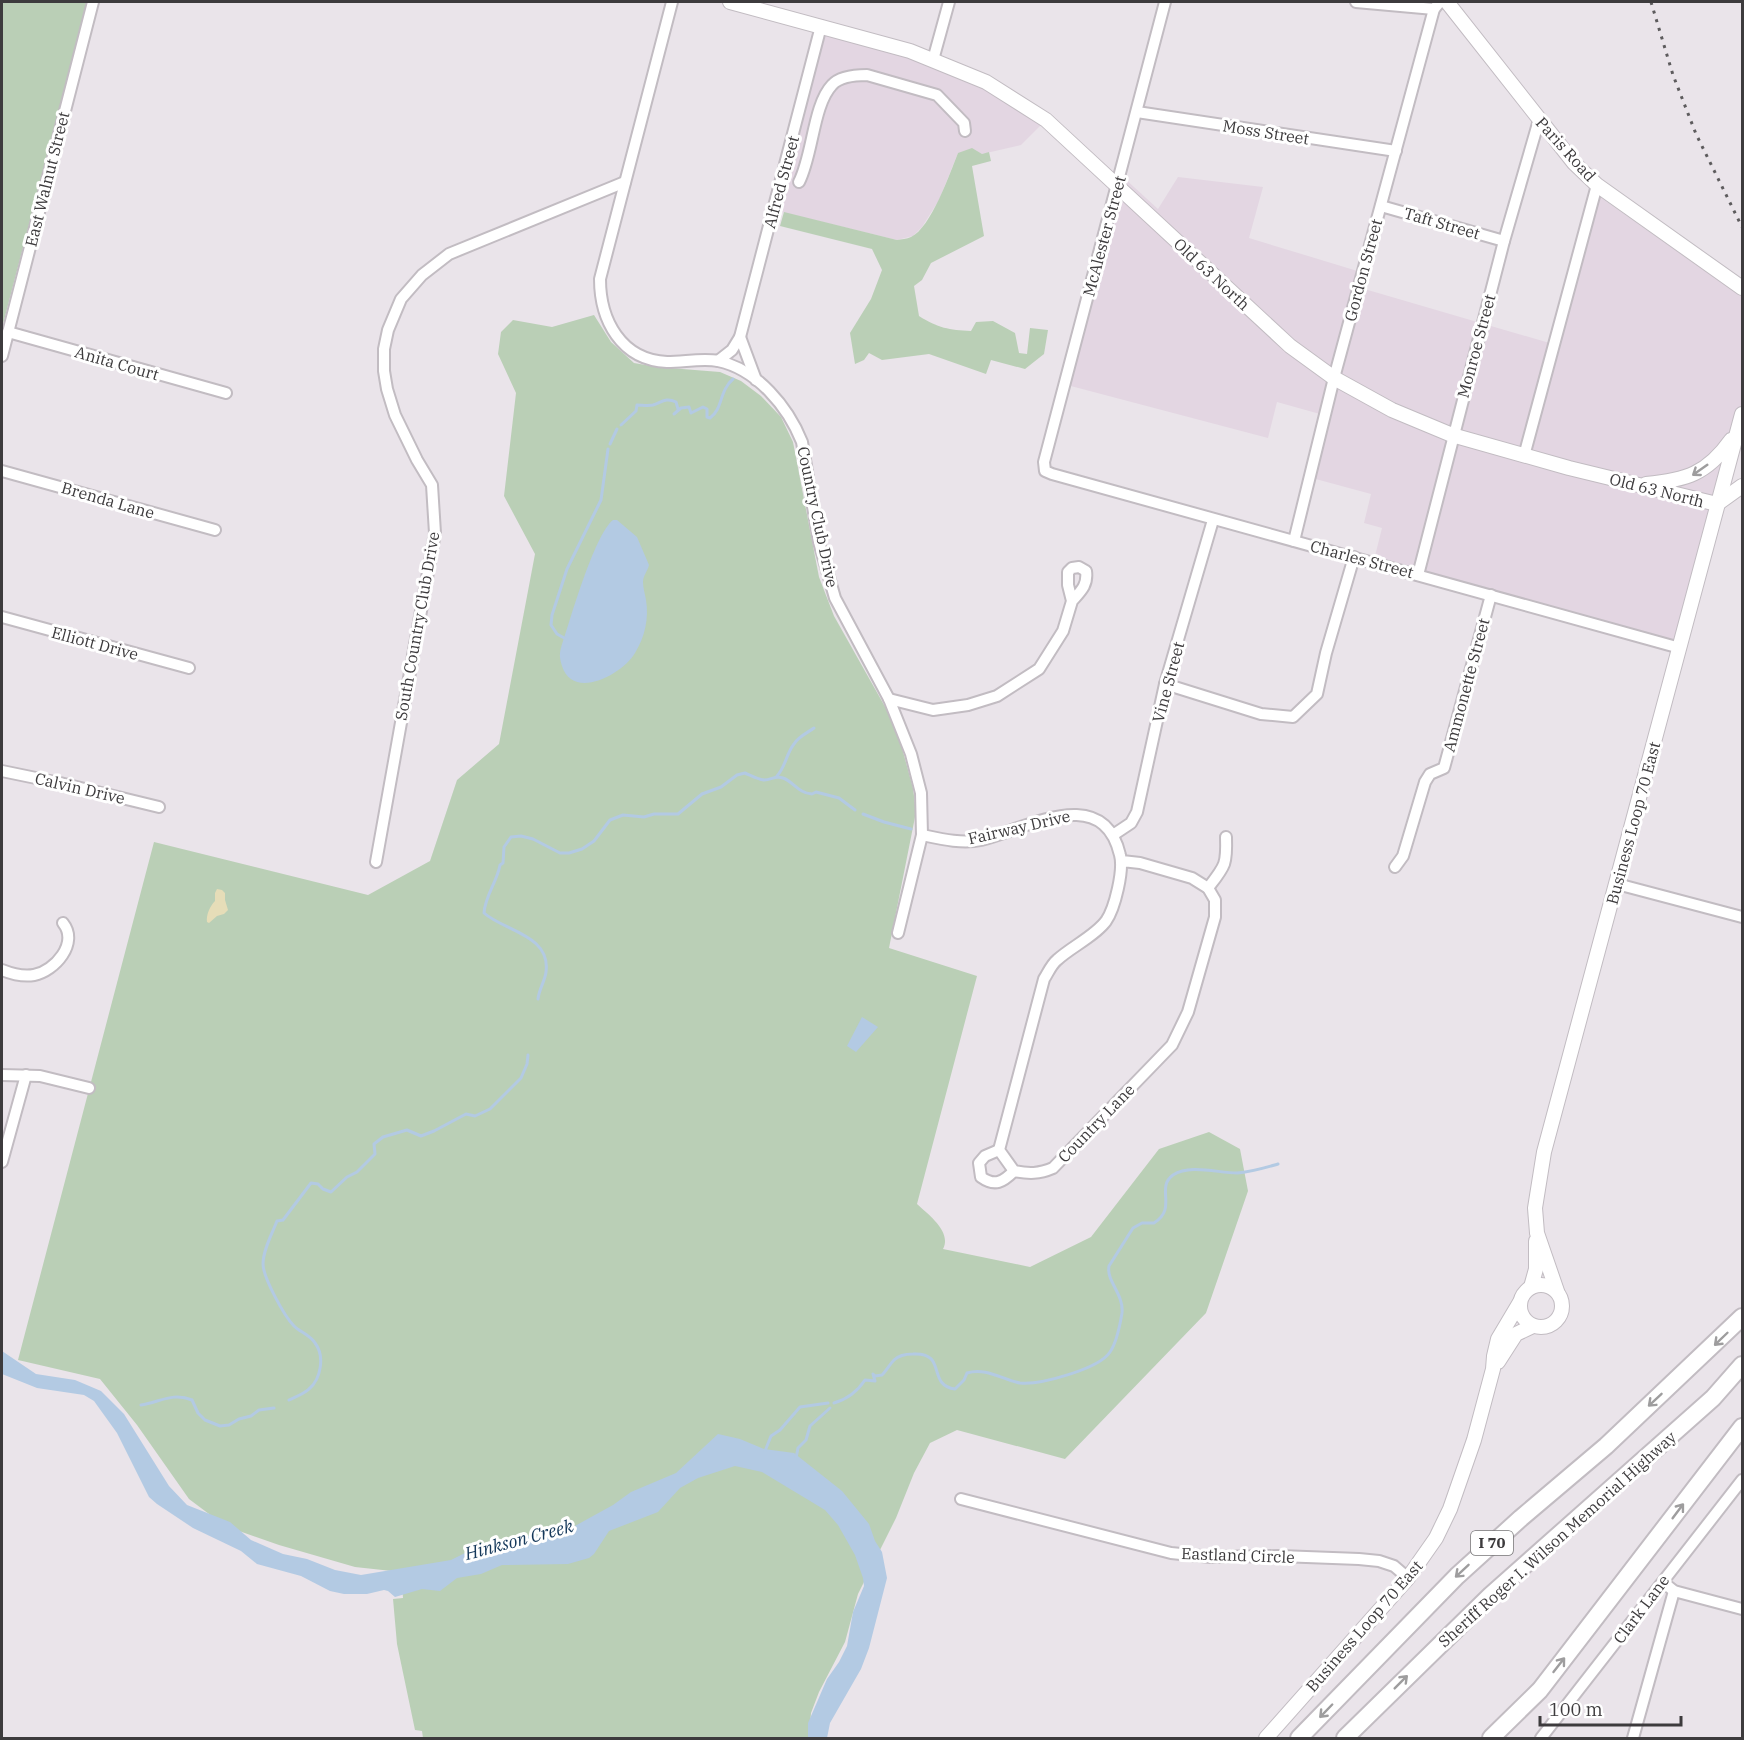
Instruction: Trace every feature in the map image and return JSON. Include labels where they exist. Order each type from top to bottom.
[{"type":"highway","name":"I 70","points":[[1299,1738],[1456,1576],[1606,1446],[1743,1317]]},
{"type":"highway","name":"Sheriff Roger I. Wilson Memorial Highway","points":[[1345,1738],[1491,1595],[1713,1398],[1743,1365]]},
{"type":"highway","points":[[1491,1738],[1540,1690],[1743,1427]]},
{"type":"main road","name":"Old 63 North","points":[[730,2],[821,26],[933,60],[986,82],[1046,120],[1290,346],[1334,378],[1392,410],[1452,435],[1524,456],[1717,504]]},
{"type":"main road","name":"Paris Road","points":[[1446,2],[1574,163],[1597,185],[1743,288]]},
{"type":"main road","points":[[1635,485],[1667,482],[1695,475],[1722,453],[1741,421]]},
{"type":"main road","name":"Business Loop 70 East","points":[[1531,1287],[1536,1269],[1535,1208],[1544,1152],[1741,421]]},
{"type":"main road","points":[[1717,504],[1743,486]]},
{"type":"main road","name":"Business Loop 70 East","points":[[1537,1233],[1557,1291]]},
{"type":"main road","points":[[1540,1284],[1557,1291],[1562,1300],[1563,1309],[1559,1318],[1552,1325],[1543,1328],[1525,1321],[1520,1302],[1524,1293],[1540,1284]]},
{"type":"main road","name":"Business Loop 70 East","points":[[1266,1738],[1408,1578],[1436,1538],[1450,1509],[1474,1440],[1493,1369],[1498,1339],[1520,1302]]},
{"type":"main road","name":"Business Loop 70 East","points":[[1493,1369],[1516,1334],[1533,1326]]},
{"type":"street","name":"East Walnut Street","points":[[2,356],[93,2]]},
{"type":"street","name":"Country Club Drive","points":[[672,2],[600,279],[600,296],[604,314],[624,345],[637,355],[666,362],[718,361],[757,380],[777,400],[797,430],[802,442],[819,542],[835,598],[889,699],[911,754],[921,793],[922,836],[898,933]]},
{"type":"street","points":[[933,60],[948,2]]},
{"type":"street","name":"McAlester Street","points":[[1045,471],[1044,462],[1165,2]]},
{"type":"street","points":[[1356,2],[1437,5]]},
{"type":"street","name":"Gordon Street","points":[[1294,541],[1334,378],[1437,5]]},
{"type":"street","name":"Alfred Street","points":[[718,361],[732,350],[740,337],[821,26]]},
{"type":"street","points":[[799,182],[807,163],[824,96],[833,83],[843,78],[867,75],[937,95],[964,123],[965,131]]},
{"type":"street","name":"Moss Street","points":[[1137,112],[1396,151]]},
{"type":"street","name":"Monroe Street","points":[[1418,574],[1452,435],[1539,120]]},
{"type":"street","name":"South Country Club Drive","points":[[376,862],[435,532],[432,485],[400,424],[387,389],[384,349],[388,330],[401,299],[411,286],[449,254],[625,182]]},
{"type":"street","points":[[1524,456],[1597,185]]},
{"type":"street","name":"Taft Street","points":[[1381,206],[1504,241]]},
{"type":"street","name":"Anita Court","points":[[8,332],[226,393]]},
{"type":"street","points":[[740,337],[757,380]]},
{"type":"street","name":"Brenda Lane","points":[[2,471],[215,530]]},
{"type":"street","name":"Charles Street","points":[[1045,471],[1213,520],[1418,574],[1680,648]]},
{"type":"street","name":"Vine Street","points":[[1113,835],[1131,823],[1137,812],[1166,684],[1213,520]]},
{"type":"street","points":[[1166,684],[1261,714],[1293,717],[1317,694],[1326,653],[1354,557]]},
{"type":"street","name":"Ammonette Street","points":[[1395,867],[1403,856],[1425,782],[1430,774],[1444,768],[1491,595]]},
{"type":"street","points":[[889,699],[933,710],[969,705],[997,696],[1039,669],[1063,631],[1072,601]]},
{"type":"street","name":"Elliott Drive","points":[[2,617],[189,668]]},
{"type":"street","name":"Calvin Drive","points":[[2,771],[159,807]]},
{"type":"street","name":"Fairway Drive","points":[[922,836],[963,841],[980,840],[1062,814],[1080,814],[1098,820],[1113,835]]},
{"type":"street","points":[[999,1150],[1044,979],[1055,962],[1106,922],[1114,906],[1122,861],[1113,835]]},
{"type":"street","points":[[1122,861],[1140,863],[1192,878],[1208,888],[1224,868],[1227,859],[1226,837]]},
{"type":"street","points":[[1617,884],[1743,916]]},
{"type":"street","name":"Country Lane","points":[[1014,1171],[1040,1174],[1053,1168],[1172,1045],[1188,1012],[1215,917],[1215,900],[1208,888]]},
{"type":"street","points":[[2,970],[16,975],[36,975],[55,965],[63,956],[67,943],[68,932],[63,922]]},
{"type":"street","points":[[2,1075],[40,1076],[89,1088]]},
{"type":"street","points":[[2,1162],[26,1075]]},
{"type":"street","points":[[999,1150],[1014,1171],[1004,1181],[996,1184],[981,1177],[978,1170],[979,1163],[985,1156],[999,1150]]},
{"type":"street","name":"Clark Lane","points":[[1541,1738],[1583,1687],[1662,1580],[1743,1480]]},
{"type":"street","name":"Eastland Circle","points":[[961,1500],[1171,1553],[1211,1557],[1280,1556],[1379,1561],[1394,1566],[1408,1578]]},
{"type":"street","points":[[1662,1580],[1674,1591],[1743,1609]]},
{"type":"street","points":[[1633,1738],[1674,1591]]},
{"type":"shaded area","points":[[821,26],[933,60],[1046,120],[1021,145],[982,154],[958,153],[939,200],[922,227],[913,236],[897,240],[773,210]]},
{"type":"shaded area","points":[[1122,176],[1158,209],[1178,177],[1263,187],[1249,238],[1364,273],[1361,288],[1553,344],[1590,190],[1742,297],[1742,404],[1679,645],[1374,560],[1382,528],[1364,523],[1371,494],[1312,478],[1327,416],[1277,402],[1268,438],[1067,385]]},
{"type":"green space","points":[[2,2],[87,2],[2,328]]},
{"type":"green space","points":[[972,148],[982,154],[989,152],[991,161],[972,166],[984,236],[931,263],[922,280],[914,286],[919,316],[938,326],[963,331],[971,331],[976,322],[993,321],[1015,333],[1019,353],[1027,354],[1030,328],[1048,330],[1044,354],[1025,369],[991,360],[986,374],[929,354],[882,360],[869,353],[864,360],[855,364],[850,333],[871,299],[882,270],[872,249],[780,226],[784,212],[897,240],[909,238],[918,232],[933,212],[958,153]]},
{"type":"green space","points":[[594,315],[611,342],[634,363],[720,372],[741,381],[761,396],[781,417],[793,442],[819,577],[834,616],[888,712],[902,748],[913,788],[916,812],[889,948],[977,976],[917,1204],[942,1230],[945,1243],[943,1249],[1030,1267],[1091,1237],[1159,1149],[1209,1132],[1240,1149],[1248,1191],[1206,1313],[1065,1459],[957,1430],[930,1443],[858,1594],[845,1642],[819,1692],[811,1713],[809,1738],[423,1738],[422,1731],[415,1730],[397,1644],[393,1599],[403,1598],[401,1572],[355,1567],[279,1545],[225,1526],[189,1499],[137,1425],[100,1379],[18,1360],[154,842],[368,895],[430,861],[457,780],[499,744],[535,554],[504,496],[516,393],[498,354],[501,332],[513,320],[552,327]]},
{"type":"sand","points":[[217,889],[225,893],[228,910],[209,923],[207,922],[208,914],[215,901]]},
{"type":"water","points":[[613,520],[617,520],[637,537],[649,565],[643,582],[647,607],[645,627],[635,653],[620,669],[598,680],[587,683],[576,682],[568,676],[562,666],[560,650],[591,560],[598,543]]},
{"type":"water","points":[[862,1017],[878,1027],[856,1052],[847,1046]]},
{"type":"water","name":"Hinkson Creek","points":[[2,1351],[36,1374],[75,1380],[101,1391],[124,1414],[169,1486],[187,1505],[230,1522],[251,1540],[283,1554],[307,1559],[335,1570],[361,1575],[451,1560],[475,1545],[532,1535],[551,1537],[564,1532],[613,1505],[631,1492],[676,1473],[718,1434],[740,1439],[764,1449],[794,1453],[842,1491],[869,1524],[882,1552],[887,1578],[869,1648],[861,1669],[830,1723],[827,1738],[808,1738],[808,1723],[827,1679],[847,1646],[853,1612],[864,1586],[863,1578],[855,1555],[838,1525],[825,1510],[762,1472],[735,1466],[698,1478],[680,1488],[658,1512],[609,1531],[589,1558],[568,1564],[502,1565],[481,1574],[457,1578],[440,1591],[422,1589],[395,1597],[384,1590],[367,1594],[344,1594],[330,1591],[301,1576],[257,1564],[241,1551],[193,1528],[157,1504],[149,1497],[117,1433],[94,1401],[84,1395],[37,1388],[2,1374]]},
{"type":"waterway","points":[[674,414],[681,408],[689,407],[691,413],[703,407],[707,409],[707,417],[710,418],[717,410],[725,389],[733,379]]},
{"type":"waterway","points":[[621,425],[636,411],[637,405],[653,405],[669,400],[676,402],[678,409]]},
{"type":"waterway","points":[[610,444],[617,429]]},
{"type":"waterway","points":[[566,639],[557,634],[551,625],[552,615],[567,569],[601,500],[608,449]]},
{"type":"waterway","points":[[777,776],[796,742],[814,728]]},
{"type":"waterway","points":[[538,999],[546,972],[546,960],[541,950],[524,935],[484,913],[486,901],[500,865],[503,863],[504,847],[511,837],[521,836],[533,839],[560,853],[569,853],[582,849],[594,841],[610,820],[623,815],[644,817],[654,814],[678,814],[702,794],[721,787],[737,775],[745,773],[764,780],[783,778],[807,793],[816,792],[839,798],[855,810]]},
{"type":"waterway","points":[[863,814],[911,829]]},
{"type":"waterway","points":[[289,1400],[313,1385],[319,1373],[321,1361],[318,1348],[313,1340],[294,1326],[285,1314],[270,1287],[264,1270],[264,1253],[277,1221],[283,1220],[311,1183],[318,1184],[331,1192],[347,1177],[357,1172],[375,1154],[374,1144],[383,1137],[407,1130],[421,1136],[466,1114],[475,1116],[490,1109],[521,1078],[528,1055]]},
{"type":"waterway","points":[[834,1403],[852,1394],[865,1380],[875,1381],[873,1374],[882,1375],[894,1360],[905,1355],[924,1355],[930,1358],[941,1382],[955,1389],[967,1373],[988,1373],[1020,1383],[1029,1383],[1068,1375],[1094,1364],[1110,1352],[1118,1333],[1122,1313],[1122,1306],[1110,1277],[1109,1266],[1133,1228],[1142,1223],[1154,1223],[1161,1217],[1165,1211],[1168,1180],[1173,1175],[1188,1170],[1237,1173],[1278,1164]]},
{"type":"waterway","points":[[141,1405],[173,1397],[185,1398],[192,1400],[198,1413],[205,1420],[220,1426],[229,1425],[251,1416],[259,1410],[274,1408]]},
{"type":"waterway","points":[[765,1451],[771,1436],[780,1430],[800,1407],[828,1403]]},
{"type":"waterway","points":[[796,1458],[798,1448],[806,1440],[810,1426],[830,1408]]},
{"type":"railway","points":[[1651,2],[1673,75],[1696,134],[1742,227]]}]
